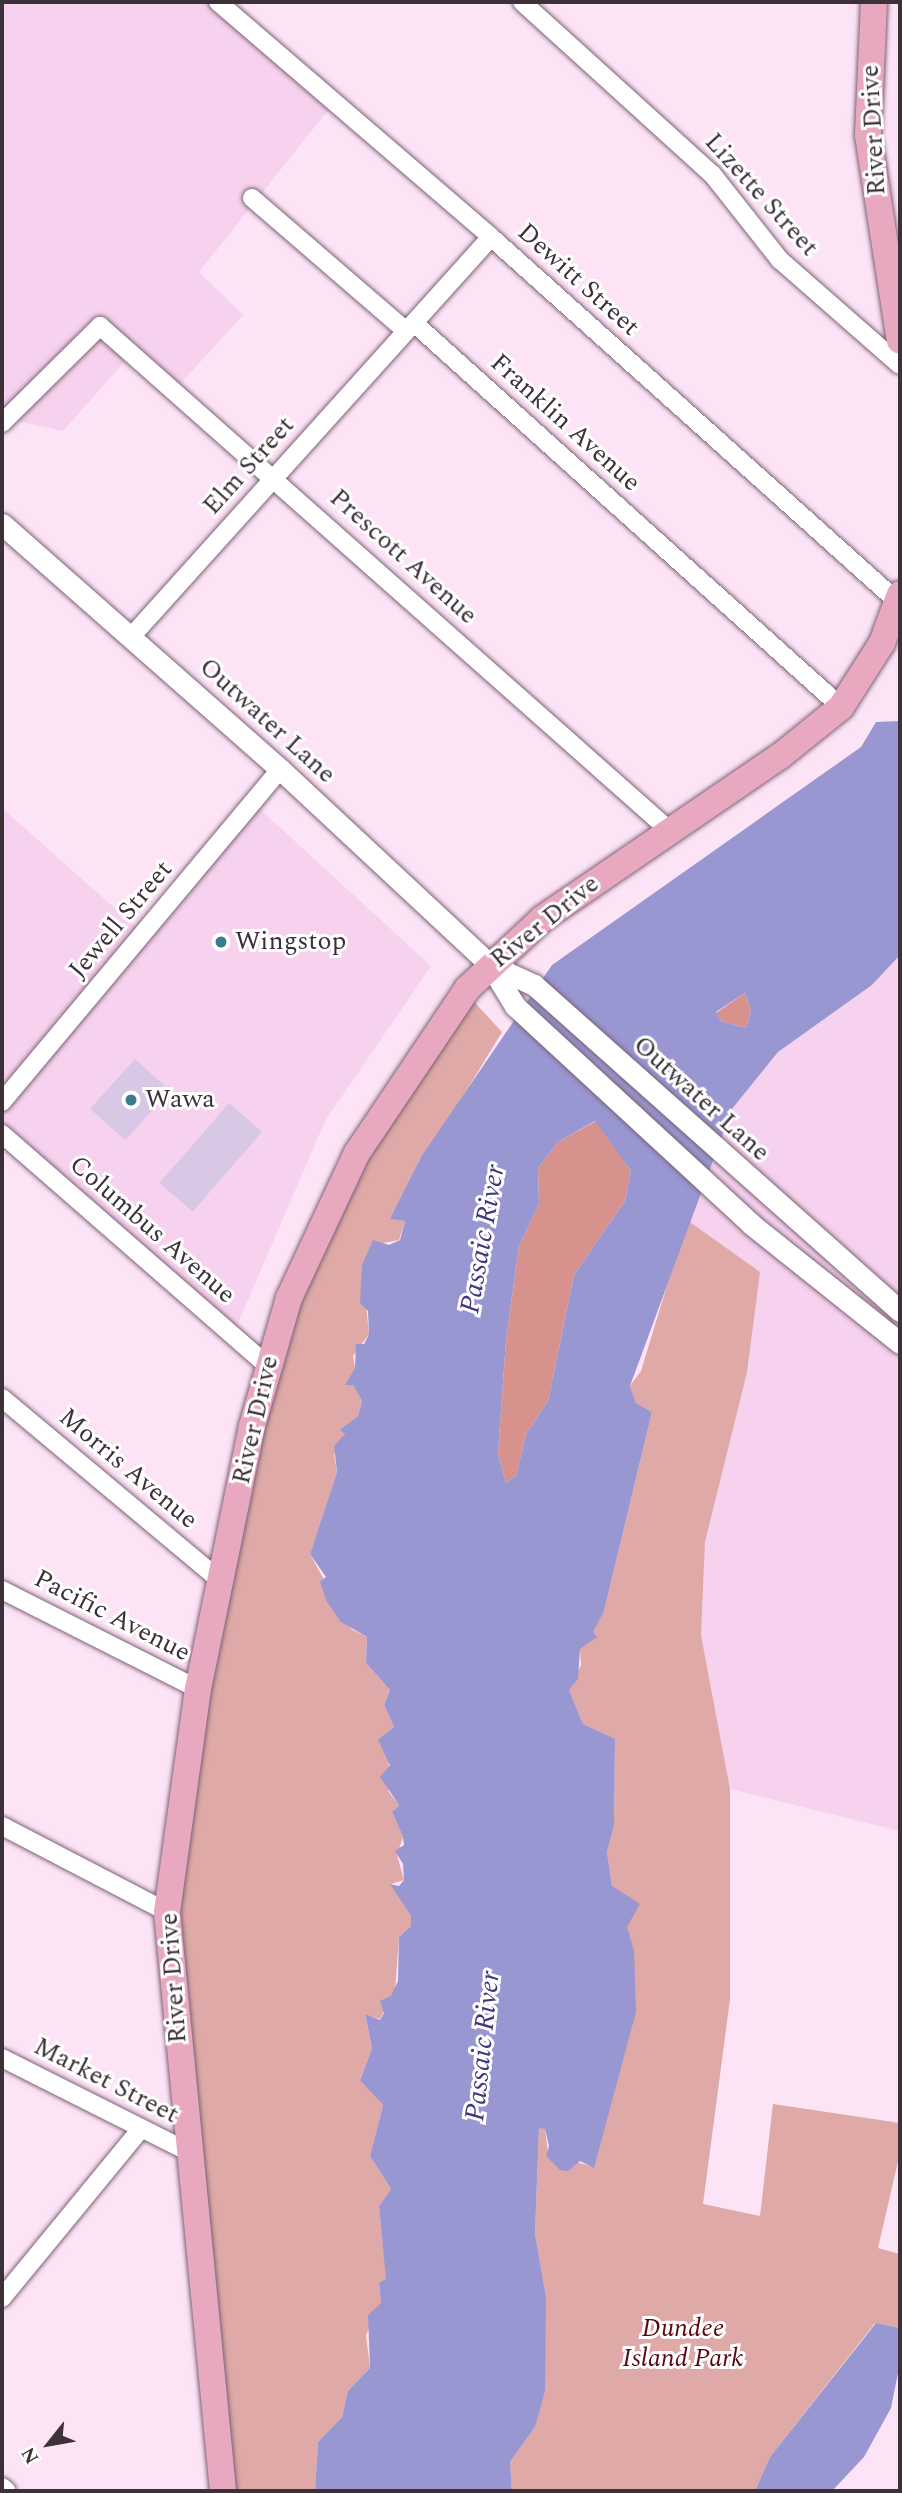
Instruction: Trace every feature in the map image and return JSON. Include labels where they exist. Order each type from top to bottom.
[{"type":"main road","name":"River Drive","points":[[874,2],[869,135],[900,341]]},
{"type":"main road","name":"River Drive","points":[[223,2491],[187,2151],[167,1912],[198,1689],[267,1365],[289,1298],[357,1153],[426,1043],[490,965],[542,919],[779,757],[841,707],[863,677],[899,598]]},
{"type":"street","name":"Dewitt Street","points":[[218,2],[238,8],[491,237],[899,598]]},
{"type":"street","name":"Lizette Street","points":[[522,2],[712,174],[780,260],[900,365]]},
{"type":"street","name":"Franklin Avenue","points":[[252,198],[410,327],[841,707]]},
{"type":"street","name":"Elm Street","points":[[131,637],[491,237]]},
{"type":"street","name":"Prescott Avenue","points":[[2,423],[23,399],[100,326],[275,477],[669,830]]},
{"type":"street","name":"Outwater Lane","points":[[2,524],[280,769],[490,965],[515,1006],[751,1224],[900,1343]]},
{"type":"street","name":"Jewell Street","points":[[2,1102],[280,769]]},
{"type":"street","name":"Outwater Lane","points":[[490,965],[534,985],[773,1203],[900,1311]]},
{"type":"street","name":"Columbus Avenue","points":[[2,1134],[267,1365]]},
{"type":"street","name":"Morris Avenue","points":[[2,1398],[221,1581]]},
{"type":"street","name":"Pacific Avenue","points":[[2,1590],[198,1689]]},
{"type":"street","points":[[2,1826],[167,1912]]},
{"type":"street","name":"Market Street","points":[[2,2058],[187,2151]]},
{"type":"street","points":[[2,2298],[141,2129]]},
{"type":"street","points":[[2,2487],[7,2491]]},
{"type":"shaded area","points":[[2,2],[234,2],[226,13],[329,109],[199,272],[243,315],[171,394],[128,358],[63,431],[8,419],[2,426]]},
{"type":"shaded area","points":[[251,801],[431,966],[325,1121],[236,1328],[2,1129],[2,808],[137,928]]},
{"type":"shaded area","points":[[900,955],[900,1831],[730,1789],[701,1635],[705,1541],[722,1459],[687,1220],[732,1109],[778,1052],[872,985]]},
{"type":"shaded area","points":[[745,993],[751,1010],[746,1028],[721,1021],[716,1013]]},
{"type":"shaded area","points":[[596,1121],[631,1171],[625,1201],[574,1275],[548,1401],[526,1434],[516,1476],[506,1483],[498,1453],[506,1340],[519,1246],[539,1204],[538,1168],[558,1142]]},
{"type":"green space","points":[[465,992],[502,1032],[432,1147],[421,1157],[391,1219],[405,1221],[399,1240],[378,1244],[362,1265],[369,1334],[353,1356],[355,1368],[346,1385],[353,1385],[362,1401],[358,1416],[339,1430],[345,1434],[334,1455],[337,1472],[310,1554],[351,1629],[367,1637],[366,1663],[390,1690],[384,1705],[394,1727],[379,1742],[389,1758],[388,1791],[399,1805],[392,1812],[403,1837],[397,1855],[404,1880],[391,1884],[411,1916],[411,1926],[399,1937],[395,1991],[380,2019],[365,2015],[372,2048],[360,2079],[383,2105],[370,2156],[391,2189],[379,2206],[387,2280],[379,2283],[381,2303],[366,2335],[370,2368],[348,2391],[342,2417],[318,2442],[315,2491],[223,2491],[167,1912],[267,1365],[348,1170]]},
{"type":"green space","name":"Dundee Island Park","points":[[687,1220],[760,1272],[747,1372],[705,1542],[701,1635],[730,1789],[730,1999],[703,2204],[760,2216],[773,2104],[900,2123],[900,2153],[878,2248],[900,2254],[900,2328],[875,2323],[770,2457],[755,2491],[512,2491],[510,2462],[535,2427],[546,2296],[535,2234],[539,2127],[545,2129],[548,2153],[593,2167],[634,1950],[612,1886],[607,1852],[614,1826],[615,1740],[583,1724],[569,1690],[581,1665],[580,1649],[604,1611],[652,1412],[636,1403],[630,1386],[641,1371]]},
{"type":"water","name":"Passaic River","points":[[900,721],[900,955],[872,985],[778,1052],[732,1109],[630,1386],[636,1403],[652,1412],[604,1611],[593,1632],[597,1637],[580,1649],[578,1679],[569,1690],[583,1724],[615,1739],[614,1826],[607,1852],[612,1886],[640,1904],[627,1927],[634,1950],[636,2012],[594,2168],[580,2161],[568,2171],[560,2170],[546,2156],[549,2146],[545,2129],[539,2128],[535,2234],[546,2296],[545,2391],[535,2427],[510,2462],[512,2491],[315,2491],[318,2442],[342,2417],[348,2391],[370,2368],[368,2315],[381,2303],[379,2283],[386,2279],[379,2206],[391,2189],[370,2156],[383,2105],[360,2080],[372,2048],[365,2014],[380,2020],[384,2013],[380,2001],[391,1996],[398,1981],[399,1937],[411,1926],[411,1916],[390,1884],[399,1886],[404,1880],[403,1864],[395,1851],[404,1845],[403,1837],[392,1812],[399,1805],[380,1777],[390,1765],[378,1740],[394,1727],[384,1705],[390,1690],[366,1663],[367,1637],[341,1622],[327,1602],[320,1582],[326,1577],[310,1554],[337,1472],[334,1446],[345,1434],[339,1430],[358,1416],[362,1401],[353,1385],[345,1385],[355,1368],[356,1344],[364,1344],[369,1334],[368,1311],[360,1303],[362,1265],[373,1240],[389,1245],[400,1240],[405,1221],[390,1219],[421,1157],[552,965],[861,747],[876,722]],"holes":[[[745,993],[751,1010],[746,1028],[721,1021],[716,1012]],[[595,1121],[631,1171],[625,1201],[574,1275],[548,1401],[526,1434],[516,1476],[506,1483],[498,1453],[506,1340],[519,1246],[539,1204],[538,1168],[558,1142]]]},
{"type":"water","points":[[876,2323],[900,2328],[900,2363],[891,2408],[864,2457],[832,2491],[755,2491],[770,2457]]},
{"type":"building","name":"Wawa","points":[[135,1059],[170,1090],[125,1140],[90,1109]]},
{"type":"building","name":"Wawa","points":[[229,1103],[262,1132],[193,1212],[159,1183]]},
{"type":"place","name":"Wingstop","points":[[221,942]]},
{"type":"place","name":"Wawa","points":[[131,1100]]}]
